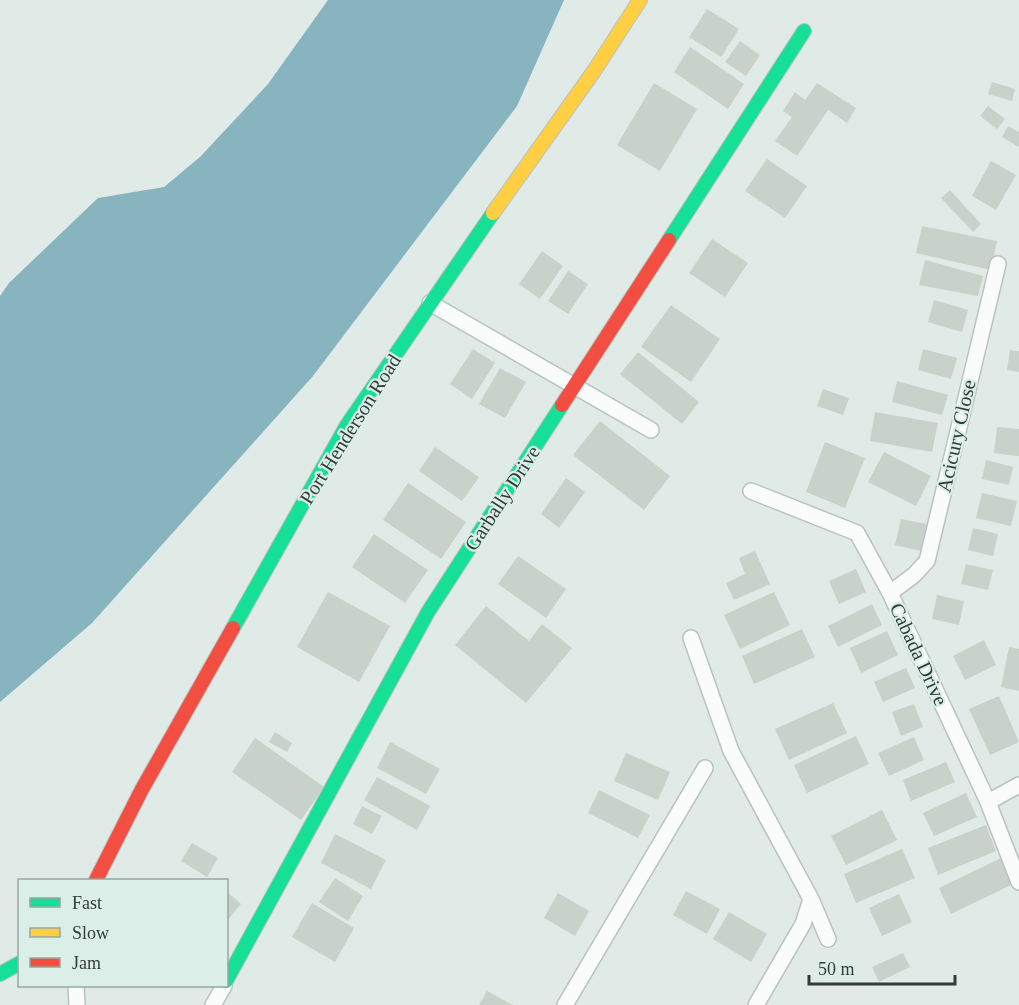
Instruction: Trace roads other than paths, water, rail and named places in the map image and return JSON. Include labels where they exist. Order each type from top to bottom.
[{"type":"street","name":"Port Henderson Road","points":[[97,879],[141,791],[341,436],[430,303],[594,71],[640,0]]},
{"type":"street","name":"Garbally Drive","points":[[228,977],[428,612],[804,31]]},
{"type":"street","name":"Acicury Close","points":[[890,593],[914,575],[927,561],[998,264]]},
{"type":"street","points":[[430,303],[651,430]]},
{"type":"street","name":"Cabada Drive","points":[[752,491],[857,533],[890,593],[988,802],[1019,882]]},
{"type":"street","points":[[691,638],[731,751],[811,899],[828,939]]},
{"type":"street","points":[[565,1005],[705,768]]},
{"type":"street","points":[[988,802],[1019,785]]},
{"type":"street","points":[[756,1005],[802,924],[811,899]]},
{"type":"street","points":[[0,974],[18,964]]},
{"type":"street","points":[[76,987],[77,1005]]},
{"type":"street","points":[[213,1005],[223,987]]},
{"type":"water","points":[[328,0],[564,0],[517,106],[313,376],[92,623],[0,702],[0,296],[9,283],[98,198],[164,187],[200,157],[268,84]]}]
